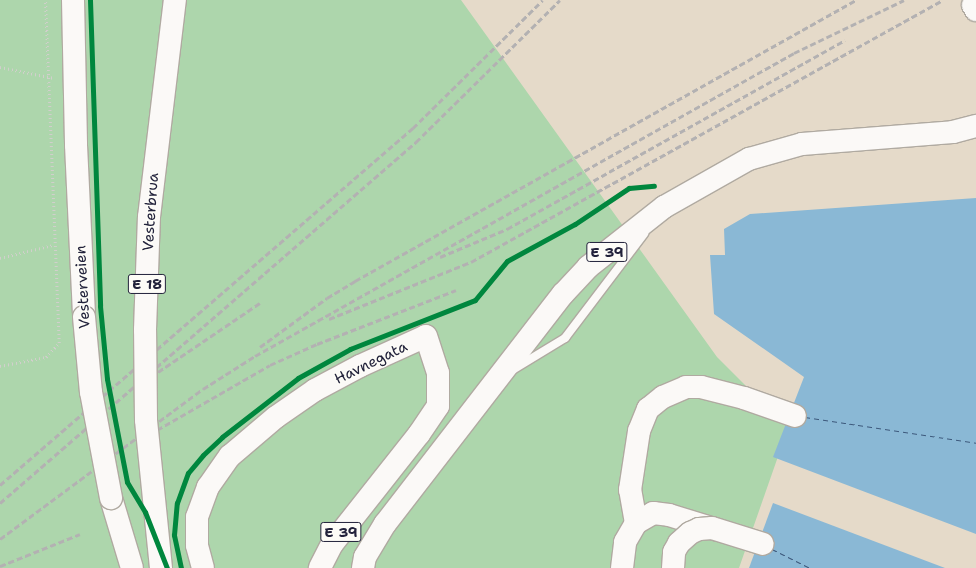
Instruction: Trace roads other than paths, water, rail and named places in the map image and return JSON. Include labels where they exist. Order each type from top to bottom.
[{"type":"highway","name":"Vesterveien","points":[[73,0],[76,145],[84,317],[90,392],[111,498],[132,568]]},
{"type":"highway","name":"Vesterbrua","points":[[161,568],[147,427],[145,330],[150,217],[175,0]]},
{"type":"highway","name":"E 39","points":[[363,568],[365,557],[385,524],[563,294],[588,267],[664,207],[749,159],[802,144],[953,132],[976,126]]},
{"type":"highway","name":"Havnegata","points":[[203,568],[197,545],[197,517],[208,487],[230,456],[251,437],[315,390],[360,366],[426,336],[438,373],[438,406],[419,434],[332,544],[320,568]]},
{"type":"highway","points":[[636,522],[630,490],[639,431],[648,409],[663,397],[686,387],[701,387],[744,398],[795,416]]},
{"type":"highway","points":[[622,568],[625,542],[636,522],[653,514],[669,515],[763,544],[712,528],[699,529],[690,533],[679,543],[674,552],[673,568]]},
{"type":"water","points":[[976,198],[976,534],[773,457],[804,377],[714,314],[710,255],[725,255],[724,229],[750,214]]},
{"type":"water","points":[[773,503],[945,568],[749,568]]},
{"type":"railway","points":[[0,485],[413,128],[543,0]]},
{"type":"railway","points":[[0,503],[416,142],[560,0]]},
{"type":"railway","points":[[260,347],[327,298],[355,281],[856,0]]},
{"type":"railway","points":[[0,539],[203,389],[255,356],[794,53],[904,0]]},
{"type":"railway","points":[[329,319],[471,262],[941,1]]},
{"type":"railway","points":[[440,257],[507,229],[845,40]]},
{"type":"railway","points":[[157,430],[270,365],[317,344],[456,290]]},
{"type":"railway","points":[[158,372],[260,303]]},
{"type":"railway","points":[[0,566],[80,534]]}]
